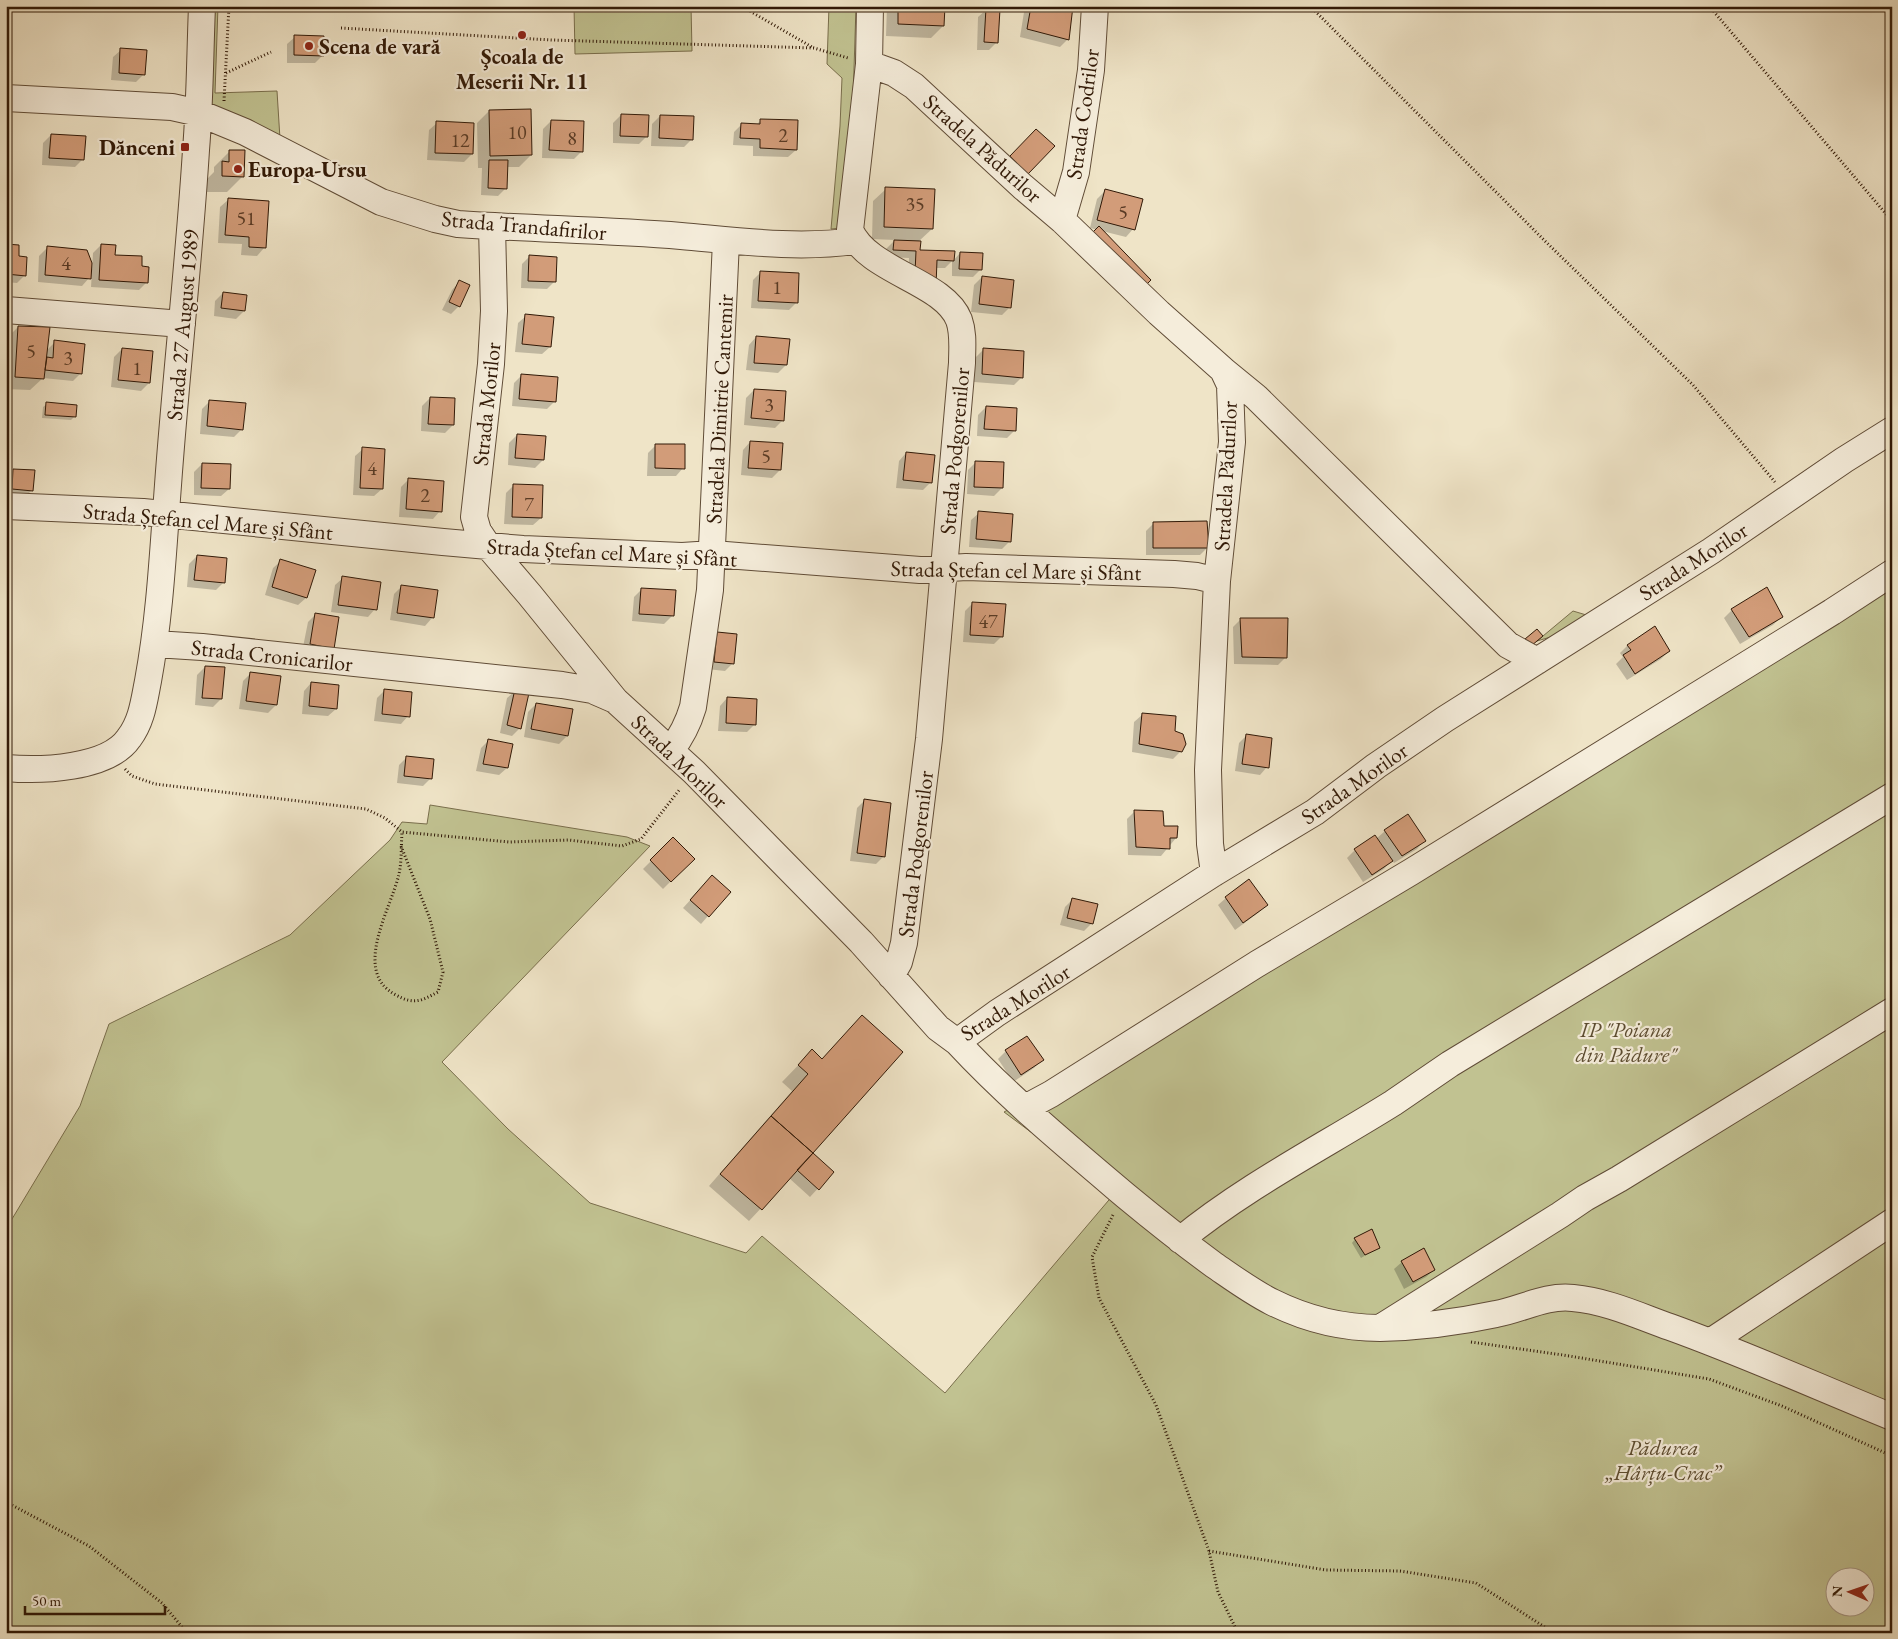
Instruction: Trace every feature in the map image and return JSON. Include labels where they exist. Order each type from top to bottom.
[{"type":"street","name":"Strada 27 August 1989","points":[[155,644],[199,113],[202,6]]},
{"type":"street","points":[[855,240],[850,230],[851,214],[869,64],[870,6]]},
{"type":"street","name":"Strada Codrilor","points":[[1062,220],[1076,172],[1091,70],[1095,6]]},
{"type":"street","name":"Stradela Pădurilor","points":[[869,64],[894,73],[914,86],[1223,370],[1230,385],[1232,442],[1218,581],[1208,770],[1210,844],[1214,873]]},
{"type":"street","name":"Strada Trandafirilor","points":[[6,98],[172,107],[199,113],[223,122],[271,145],[381,202],[435,220],[458,224],[726,240],[830,244],[855,240]]},
{"type":"street","name":"Strada Morilor","points":[[492,226],[494,311],[474,517],[478,531],[488,546],[615,700],[694,772],[861,942],[938,1028],[958,1042],[998,1013],[1214,873],[1314,812],[1376,766],[1437,725],[1711,551],[1844,460],[1892,430]]},
{"type":"street","name":"Stradela Dimitrie Cantemir","points":[[671,750],[689,722],[693,707],[710,590],[726,240]]},
{"type":"street","name":"Strada Podgorenilor","points":[[855,240],[868,253],[947,303],[958,319],[963,340],[945,569],[929,738],[908,916],[899,962],[891,976]]},
{"type":"street","points":[[6,310],[182,324]]},
{"type":"street","points":[[1223,370],[1256,397],[1508,644],[1538,661]]},
{"type":"street","name":"Strada Ștefan cel Mare și Sfânt","points":[[6,506],[143,512],[488,546],[682,556],[712,554],[920,570],[966,567],[1174,574],[1197,576],[1218,581]]},
{"type":"street","points":[[1025,1108],[1051,1094],[1257,964],[1411,872],[1892,573]]},
{"type":"street","points":[[11,776],[87,763],[110,754],[128,740],[140,720],[155,644]]},
{"type":"street","name":"Strada Cronicarilor","points":[[155,644],[202,647],[562,685],[592,690],[615,700]]},
{"type":"street","points":[[1180,1240],[1228,1204],[1393,1103],[1450,1064],[1892,796]]},
{"type":"street","points":[[1381,1328],[1585,1198],[1892,1011]]},
{"type":"street","points":[[958,1042],[986,1073],[1025,1108],[1180,1240],[1239,1282],[1271,1302],[1290,1310],[1334,1324],[1381,1328],[1444,1324],[1495,1315],[1540,1300],[1573,1298],[1609,1305],[1710,1342],[1892,1417]]},
{"type":"street","points":[[1710,1342],[1892,1222]]},
{"type":"path","points":[[223,122],[229,6]]},
{"type":"path","points":[[741,6],[814,48],[869,64]]},
{"type":"path","points":[[1310,6],[1693,385],[1788,498]]},
{"type":"path","points":[[1709,6],[1892,221]]},
{"type":"path","points":[[341,28],[552,40],[814,48]]},
{"type":"path","points":[[226,73],[271,52]]},
{"type":"path","points":[[110,754],[132,776],[155,784],[366,809],[384,818],[402,832],[509,842],[568,840],[622,846],[640,839],[694,772]]},
{"type":"path","points":[[401,846],[430,919],[443,972],[438,992],[420,1002],[404,999],[388,991],[376,974],[375,946],[399,873],[402,832]]},
{"type":"path","points":[[1124,1194],[1092,1257],[1100,1298],[1156,1405],[1209,1551],[1218,1592],[1238,1633]]},
{"type":"path","points":[[1462,1341],[1572,1356],[1709,1379],[1782,1406],[1892,1456]]},
{"type":"path","points":[[6,1502],[89,1546],[162,1603],[187,1633]]},
{"type":"path","points":[[1209,1551],[1326,1570],[1400,1571],[1476,1583],[1554,1633]]},
{"type":"green space","points":[[210,6],[218,6],[215,93],[277,91],[280,139],[212,107],[207,97]]},
{"type":"green space","points":[[574,6],[691,6],[692,51],[575,54]]},
{"type":"green space","points":[[829,6],[856,6],[853,101],[841,228],[831,229],[842,78],[827,64]]},
{"type":"green space","points":[[1892,562],[1892,1633],[6,1633],[6,1229],[80,1106],[109,1024],[290,935],[390,840],[402,822],[427,824],[430,805],[627,837],[650,846],[442,1062],[508,1129],[590,1203],[746,1253],[762,1236],[945,1393],[1114,1194],[1004,1112],[1060,1081]]},
{"type":"green space","points":[[1573,611],[1593,617],[1571,631],[1537,641]]},
{"type":"building","points":[[898,6],[945,6],[944,26],[898,24]]},
{"type":"building","points":[[1031,6],[1073,6],[1069,40],[1027,29]]},
{"type":"building","points":[[986,8],[1000,9],[998,43],[984,42]]},
{"type":"building","name":"Scena de vară","points":[[294,35],[324,36],[324,56],[294,55]]},
{"type":"building","points":[[120,48],[147,50],[145,75],[119,73]]},
{"type":"building","points":[[531,109],[532,155],[490,156],[489,110]]},
{"type":"building","points":[[621,114],[649,115],[648,137],[620,136]]},
{"type":"building","points":[[660,115],[694,116],[693,140],[659,138]]},
{"type":"building","points":[[760,119],[798,120],[797,150],[760,148],[760,139],[740,138],[741,123],[760,124]]},
{"type":"building","points":[[551,120],[584,121],[583,152],[549,150]]},
{"type":"building","points":[[436,121],[474,123],[473,154],[435,153]]},
{"type":"building","points":[[1036,129],[1055,146],[1028,174],[1010,156]]},
{"type":"building","points":[[51,134],[86,136],[84,160],[49,158]]},
{"type":"building","points":[[229,150],[245,150],[244,177],[222,176],[222,161],[229,162]]},
{"type":"building","points":[[489,160],[508,160],[507,189],[488,188]]},
{"type":"building","points":[[885,187],[935,189],[933,229],[884,227]]},
{"type":"building","points":[[1105,189],[1143,199],[1135,230],[1097,220]]},
{"type":"building","points":[[228,198],[269,201],[266,248],[249,247],[249,237],[225,235]]},
{"type":"building","points":[[1099,226],[1151,280],[1143,288],[1091,234]]},
{"type":"building","points":[[894,240],[921,241],[920,250],[955,251],[954,261],[937,260],[936,286],[915,273],[916,251],[893,250]]},
{"type":"building","points":[[6,244],[19,245],[19,256],[27,257],[26,276],[6,274]]},
{"type":"building","points":[[101,244],[116,245],[115,255],[142,256],[142,266],[149,267],[148,283],[99,280]]},
{"type":"building","points":[[47,246],[87,250],[92,263],[91,279],[45,275]]},
{"type":"building","points":[[960,252],[983,253],[982,270],[959,269]]},
{"type":"building","points":[[529,255],[557,257],[556,282],[528,281]]},
{"type":"building","points":[[760,271],[799,273],[798,303],[758,301]]},
{"type":"building","points":[[982,276],[1014,280],[1011,308],[979,304]]},
{"type":"building","points":[[459,280],[470,285],[460,307],[449,302]]},
{"type":"building","points":[[223,292],[247,295],[245,311],[221,308]]},
{"type":"building","points":[[525,314],[554,317],[551,347],[522,344]]},
{"type":"building","points":[[18,326],[50,327],[44,379],[15,377]]},
{"type":"building","points":[[756,336],[790,339],[787,365],[754,363]]},
{"type":"building","points":[[54,340],[85,344],[82,374],[45,370],[47,357],[53,358]]},
{"type":"building","points":[[122,348],[153,351],[150,383],[118,380]]},
{"type":"building","points":[[983,348],[1024,351],[1023,378],[982,374]]},
{"type":"building","points":[[521,374],[558,377],[556,402],[519,399]]},
{"type":"building","points":[[754,389],[786,391],[784,421],[751,418]]},
{"type":"building","points":[[430,397],[455,398],[454,425],[428,424]]},
{"type":"building","points":[[209,400],[246,403],[243,430],[207,426]]},
{"type":"building","points":[[46,402],[77,405],[76,417],[45,415]]},
{"type":"building","points":[[986,406],[1017,408],[1016,431],[984,429]]},
{"type":"building","points":[[517,434],[546,436],[544,460],[515,458]]},
{"type":"building","points":[[750,441],[783,443],[781,470],[748,468]]},
{"type":"building","points":[[655,444],[685,444],[685,469],[655,468]]},
{"type":"building","points":[[362,447],[385,449],[383,489],[360,488]]},
{"type":"building","points":[[906,452],[935,455],[932,483],[903,480]]},
{"type":"building","points":[[975,461],[1004,462],[1003,488],[974,487]]},
{"type":"building","points":[[202,463],[231,464],[230,489],[201,488]]},
{"type":"building","points":[[13,469],[35,470],[33,491],[12,489]]},
{"type":"building","points":[[408,478],[444,481],[442,512],[406,509]]},
{"type":"building","points":[[513,484],[543,485],[542,518],[512,517]]},
{"type":"building","points":[[978,511],[1013,514],[1011,542],[976,539]]},
{"type":"building","points":[[1207,521],[1209,548],[1153,548],[1153,522]]},
{"type":"building","points":[[197,555],[227,558],[225,583],[194,580]]},
{"type":"building","points":[[280,559],[316,570],[307,598],[272,587]]},
{"type":"building","points":[[342,576],[381,582],[377,610],[338,605]]},
{"type":"building","points":[[401,585],[438,590],[434,618],[397,613]]},
{"type":"building","points":[[1767,587],[1783,617],[1749,637],[1731,609]]},
{"type":"building","points":[[641,588],[676,590],[674,616],[639,614]]},
{"type":"building","points":[[972,602],[1006,604],[1003,637],[970,635]]},
{"type":"building","points":[[315,613],[339,617],[334,649],[310,644]]},
{"type":"building","points":[[1240,618],[1288,618],[1287,658],[1242,657]]},
{"type":"building","points":[[1655,626],[1670,651],[1635,674],[1623,655],[1631,650],[1627,645]]},
{"type":"building","points":[[1537,629],[1543,636],[1531,646],[1525,639]]},
{"type":"building","points":[[717,632],[737,634],[734,664],[714,662]]},
{"type":"building","points":[[205,666],[225,667],[222,699],[202,698]]},
{"type":"building","points":[[250,672],[281,676],[277,705],[246,701]]},
{"type":"building","points":[[311,682],[339,685],[337,709],[309,706]]},
{"type":"building","points":[[384,689],[412,692],[410,717],[382,714]]},
{"type":"building","points":[[515,689],[529,693],[521,729],[507,725]]},
{"type":"building","points":[[727,697],[757,699],[756,725],[726,723]]},
{"type":"building","points":[[536,703],[573,709],[568,736],[531,729]]},
{"type":"building","points":[[1142,713],[1176,716],[1175,731],[1183,734],[1186,744],[1182,752],[1139,744]]},
{"type":"building","points":[[1246,734],[1272,738],[1269,768],[1242,764]]},
{"type":"building","points":[[488,739],[513,744],[508,768],[483,764]]},
{"type":"building","points":[[406,756],[434,759],[432,779],[404,776]]},
{"type":"building","points":[[864,799],[891,803],[885,857],[857,853]]},
{"type":"building","points":[[1134,810],[1163,811],[1164,826],[1178,826],[1177,838],[1170,838],[1170,849],[1136,847]]},
{"type":"building","points":[[1408,814],[1426,841],[1402,856],[1384,830]]},
{"type":"building","points":[[1375,835],[1393,861],[1372,875],[1354,849]]},
{"type":"building","points":[[673,837],[695,859],[671,882],[650,860]]},
{"type":"building","points":[[712,875],[731,892],[709,917],[690,900]]},
{"type":"building","points":[[1249,879],[1268,905],[1243,923],[1225,897]]},
{"type":"building","points":[[1072,898],[1098,904],[1093,924],[1067,918]]},
{"type":"building","points":[[862,1015],[903,1052],[813,1153],[771,1116],[808,1074],[798,1065],[812,1049],[822,1059]]},
{"type":"building","points":[[1027,1036],[1044,1060],[1021,1075],[1005,1050]]},
{"type":"building","points":[[771,1116],[813,1153],[762,1210],[720,1174]]},
{"type":"building","points":[[813,1153],[834,1172],[819,1190],[797,1170]]},
{"type":"building","points":[[1372,1229],[1380,1248],[1365,1255],[1354,1238]]},
{"type":"building","points":[[1424,1248],[1435,1270],[1413,1282],[1401,1261]]},
{"type":"place","name":"Şcoala de Meserii Nr. 11","points":[[522,35]]},
{"type":"place","name":"Scena de vară","points":[[309,46]]},
{"type":"place","name":"Dănceni","points":[[185,147]]},
{"type":"place","name":"Europa-Ursu","points":[[238,169]]},
{"type":"park label","name":"IP \"Poiana din Pădure\"","points":[[1626,1042]]},
{"type":"park label","name":"Pădurea „Hârțu-Crac”","points":[[1663,1460]]}]
